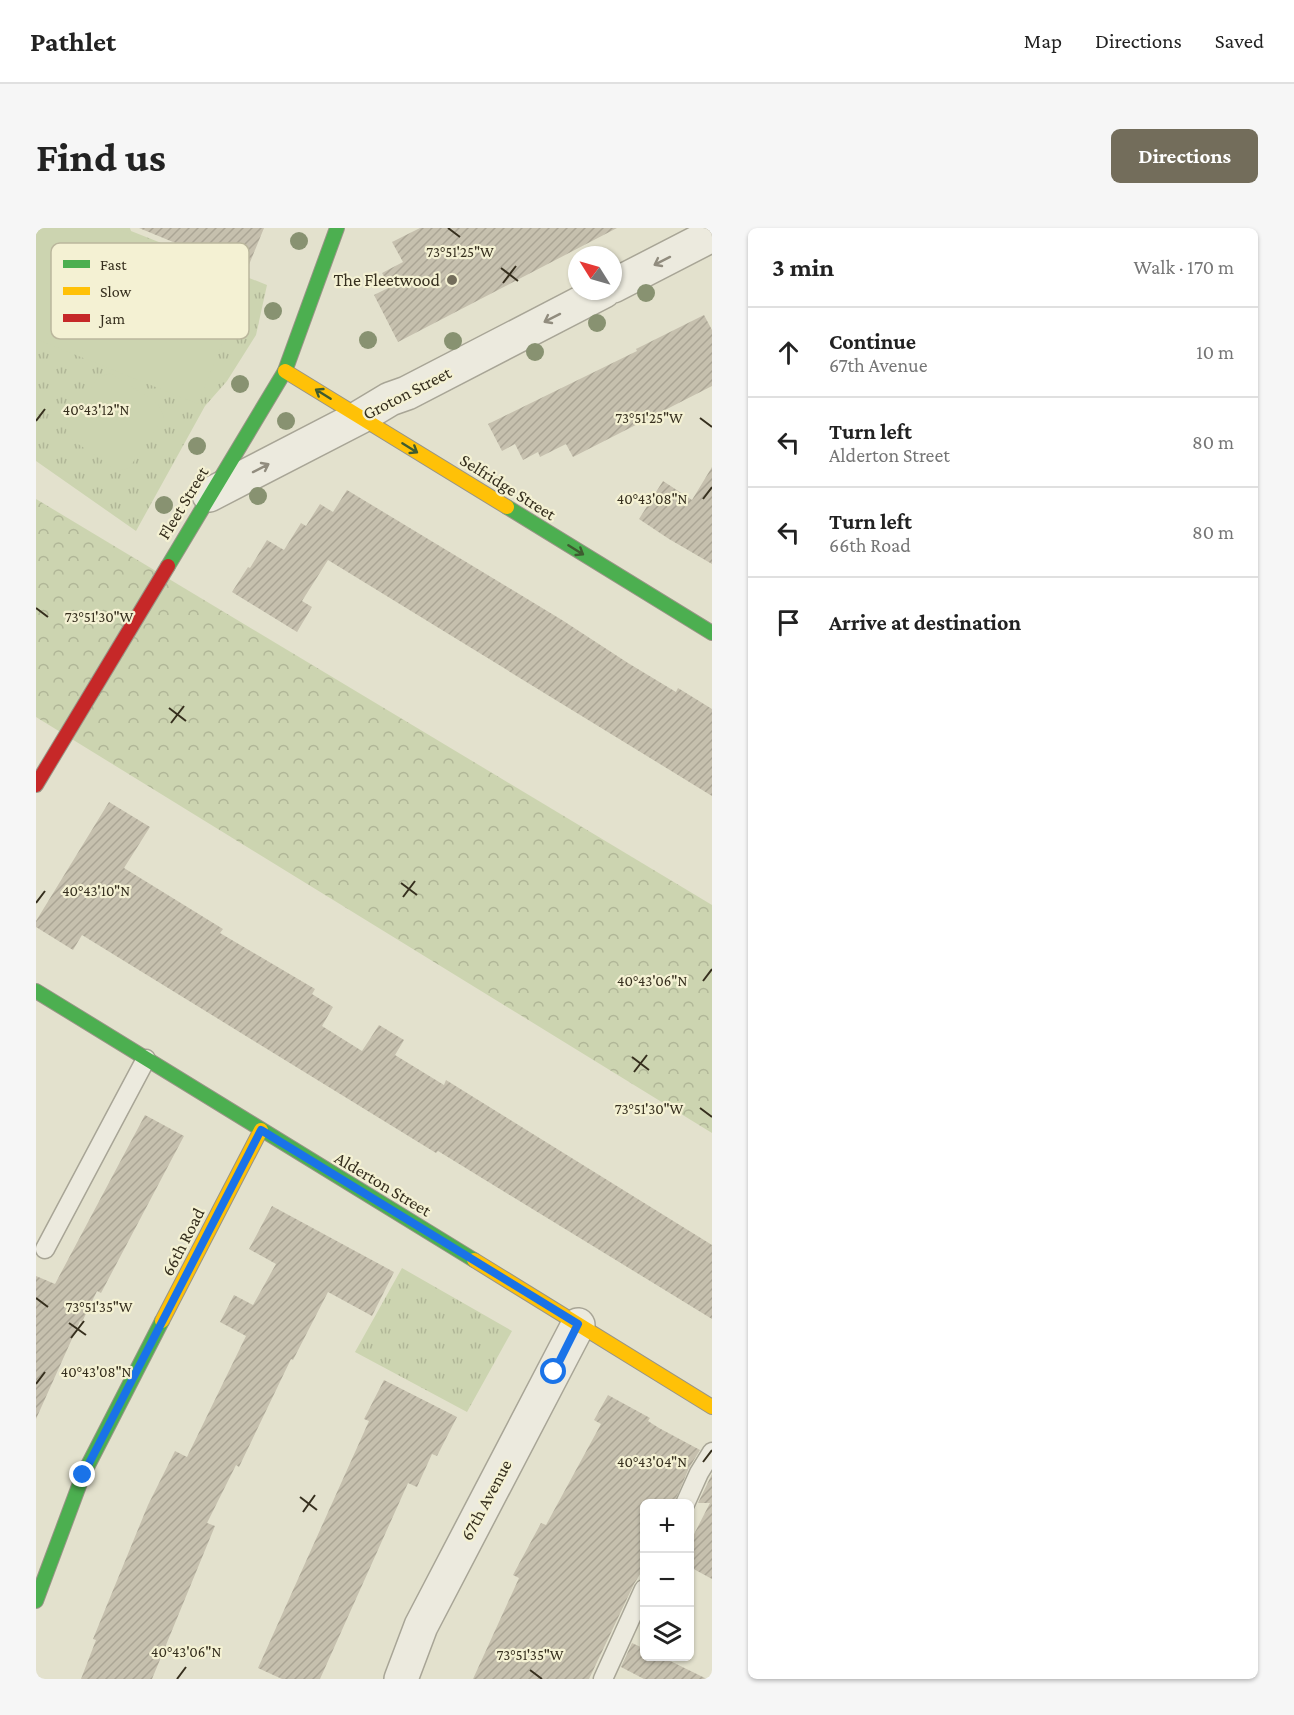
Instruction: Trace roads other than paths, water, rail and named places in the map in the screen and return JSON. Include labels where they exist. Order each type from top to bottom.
[{"type":"street","name":"Fleet Street","points":[[36,785],[285,371],[337,228]]},
{"type":"street","points":[[622,281],[712,235]]},
{"type":"street","name":"Groton Street","points":[[209,495],[360,417],[390,399],[408,393],[587,300]]},
{"type":"street","name":"Selfridge Street","points":[[285,371],[712,633]]},
{"type":"street","name":"Alderton Street","points":[[36,991],[712,1407]]},
{"type":"street","name":"66th Road","points":[[36,1601],[83,1475],[261,1130]]},
{"type":"street","name":"67th Avenue","points":[[401,1679],[421,1626],[578,1324]]},
{"type":"lane","points":[[45,1249],[146,1059]]},
{"type":"lane","points":[[687,1499],[712,1452]]},
{"type":"lane","points":[[603,1679],[640,1600]]},
{"type":"place","name":"The Fleetwood","points":[[452,280]]}]
